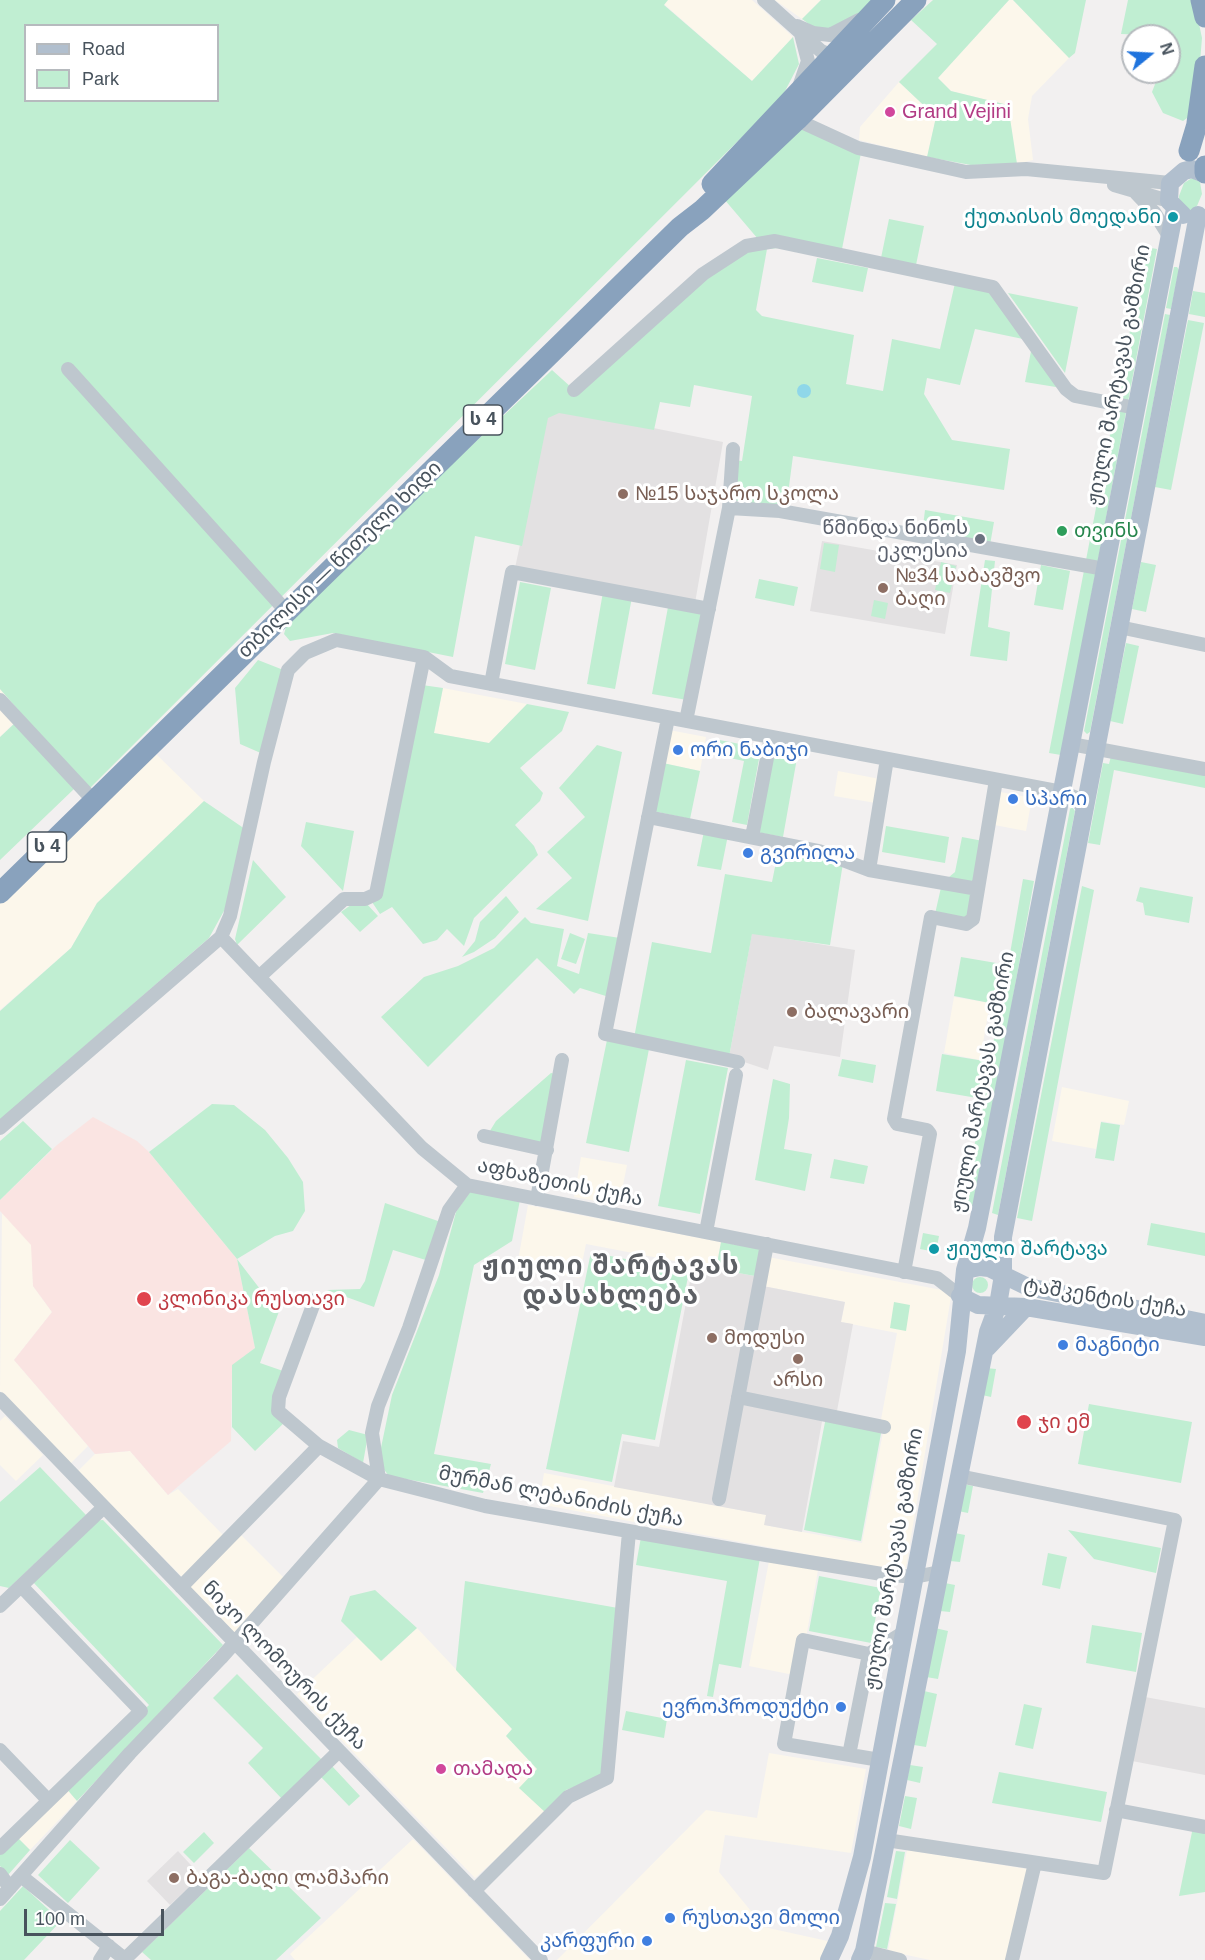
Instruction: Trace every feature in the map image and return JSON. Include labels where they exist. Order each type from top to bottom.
[{"type":"highway","name":"თბილისი — წითელი ხიდი","points":[[0,893],[680,227],[702,210],[798,120],[916,0]]},
{"type":"highway","points":[[1201,0],[1205,17]]},
{"type":"highway","name":"თბილისი — წითელი ხიდი","points":[[680,227],[697,201],[879,5]]},
{"type":"highway","points":[[1197,123],[1205,66]]},
{"type":"highway","points":[[1181,168],[1205,96]]},
{"type":"highway","points":[[1205,166],[1205,174]]},
{"type":"main road","points":[[862,1956],[984,1352],[998,1305],[1003,1275],[1002,1237],[1201,214],[1185,216],[1172,205],[1181,168],[1205,174]]},
{"type":"main road","name":"ჟიული შარტავას გამზირი","points":[[829,1960],[840,1936],[862,1857],[960,1328],[960,1296],[975,1239],[1062,792],[1169,236],[1172,205]]},
{"type":"main road","points":[[965,1270],[980,1267],[1003,1275]]},
{"type":"main road","name":"ტაშკენტის ქუჩა","points":[[1003,1275],[1028,1287],[1205,1323]]},
{"type":"main road","points":[[960,1296],[978,1305],[998,1305]]},
{"type":"main road","name":"ტაშკენტის ქუჩა","points":[[998,1305],[1026,1306],[1205,1336]]},
{"type":"main road","points":[[984,1352],[1026,1306]]},
{"type":"street","points":[[764,0],[801,34],[832,57],[848,57],[894,22]]},
{"type":"street","points":[[790,22],[813,33],[830,35],[879,5]]},
{"type":"street","points":[[795,93],[807,67],[801,34]]},
{"type":"street","points":[[798,120],[858,148],[966,172],[1026,169],[1089,177],[1172,205]]},
{"type":"street","points":[[1089,177],[1181,168]]},
{"type":"street","points":[[1134,191],[1154,212],[1169,236]]},
{"type":"street","points":[[574,390],[703,274],[746,246],[775,241],[993,287],[1066,389],[1075,396],[1136,408]]},
{"type":"street","points":[[68,369],[287,612]]},
{"type":"street","points":[[686,721],[706,612],[710,609],[729,508],[733,449]]},
{"type":"street","points":[[729,508],[780,511],[1105,569]]},
{"type":"street","points":[[491,684],[512,572],[710,609]]},
{"type":"street","points":[[1119,627],[1205,645]]},
{"type":"street","points":[[0,1128],[221,937],[230,916],[269,740],[288,670],[305,653],[336,640],[424,657],[450,676],[668,718],[1062,792],[1076,792],[1089,783]]},
{"type":"street","points":[[259,978],[344,899],[365,899],[376,894],[424,657]]},
{"type":"street","points":[[0,700],[94,801]]},
{"type":"street","points":[[668,718],[605,1034],[737,1069],[706,1232]]},
{"type":"street","points":[[752,837],[771,737]]},
{"type":"street","points":[[1071,744],[1205,769]]},
{"type":"street","points":[[869,870],[887,759]]},
{"type":"street","points":[[904,1272],[930,1134],[927,1130],[897,1124],[894,1119],[930,918],[970,922],[978,889],[996,780]]},
{"type":"street","points":[[1062,792],[1074,797],[1084,809]]},
{"type":"street","points":[[648,817],[819,851],[869,870],[978,889]]},
{"type":"street","name":"აფხაზეთის ქუჩა","points":[[221,937],[422,1148],[467,1185],[937,1278],[965,1270]]},
{"type":"street","points":[[537,1199],[562,1060]]},
{"type":"street","points":[[484,1136],[547,1150]]},
{"type":"street","points":[[0,1899],[379,1479],[372,1433],[378,1406],[409,1328],[449,1210],[467,1185]]},
{"type":"street","points":[[719,1499],[767,1245]]},
{"type":"street","name":"აფხაზეთის ქუჩა","points":[[937,1278],[960,1296]]},
{"type":"street","name":"მურმან ლებანიძის ქუჩა","points":[[315,1300],[277,1406],[281,1414],[319,1446],[379,1479],[485,1506],[629,1532],[914,1577],[940,1572]]},
{"type":"street","points":[[738,1397],[884,1427]]},
{"type":"street","name":"ნიკო ლომოურის ქუჩა","points":[[3,1408],[104,1507],[541,1960]]},
{"type":"street","points":[[181,1587],[319,1446]]},
{"type":"street","points":[[886,1840],[1104,1873],[1175,1520],[959,1476]]},
{"type":"street","points":[[0,1606],[104,1507]]},
{"type":"street","points":[[474,1891],[568,1797],[607,1779],[629,1532]]},
{"type":"street","points":[[0,1848],[141,1711],[21,1586]]},
{"type":"street","points":[[880,1760],[784,1744],[803,1641],[869,1654],[903,1634]]},
{"type":"street","points":[[849,1755],[869,1654]]},
{"type":"street","points":[[0,1750],[48,1800]]},
{"type":"street","points":[[21,1876],[126,1959],[339,1751]]},
{"type":"street","points":[[1116,1810],[1205,1827]]},
{"type":"street","points":[[1012,1960],[1035,1863]]},
{"type":"street","points":[[0,1874],[10,1888]]},
{"type":"street","points":[[100,1960],[109,1947]]},
{"type":"street","points":[[862,1956],[900,1960]]},
{"type":"shaded area","points":[[668,0],[752,0],[793,37],[752,81],[664,4]]},
{"type":"shaded area","points":[[775,0],[821,0],[802,19]]},
{"type":"shaded area","points":[[1009,0],[1013,0],[1069,58],[1032,96],[1028,119],[1033,160],[1017,164],[1008,105],[951,91],[938,78]]},
{"type":"shaded area","points":[[899,82],[936,117],[927,157],[859,140],[860,127]]},
{"type":"shaded area","name":"№15 საჯარო სკოლა","points":[[559,409],[723,442],[695,603],[515,568],[548,414]]},
{"type":"shaded area","name":"№34 საბავშვო ბაღი","points":[[822,541],[957,565],[945,634],[810,611]]},
{"type":"shaded area","points":[[443,688],[527,704],[489,743],[434,733]]},
{"type":"shaded area","points":[[0,689],[22,715],[0,737]]},
{"type":"shaded area","points":[[669,730],[706,737],[700,771],[663,763]]},
{"type":"shaded area","points":[[155,753],[204,801],[97,903],[71,948],[0,1010],[0,902]]},
{"type":"shaded area","points":[[838,771],[880,779],[876,803],[834,796]]},
{"type":"shaded area","points":[[995,791],[1032,798],[1026,831],[989,824]]},
{"type":"shaded area","name":"ბალავარი","points":[[752,933],[855,950],[840,1057],[774,1046],[768,1070],[729,1057]]},
{"type":"shaded area","points":[[954,997],[990,1003],[980,1060],[944,1053]]},
{"type":"shaded area","points":[[1062,1087],[1129,1101],[1124,1125],[1101,1121],[1096,1149],[1052,1141]]},
{"type":"shaded area","name":"კლინიკა რუსთავი","points":[[93,1117],[137,1141],[149,1152],[237,1259],[255,1348],[232,1366],[231,1441],[168,1495],[130,1451],[95,1454],[14,1360],[52,1312],[33,1286],[31,1245],[0,1211],[0,1200],[57,1145]]},
{"type":"shaded area","points":[[581,1157],[627,1165],[619,1205],[574,1197]]},
{"type":"shaded area","points":[[528,1205],[721,1242],[716,1269],[586,1244],[579,1278],[517,1266]]},
{"type":"shaded area","points":[[2,1213],[32,1245],[33,1286],[52,1312],[14,1360],[88,1446],[70,1464],[0,1391]]},
{"type":"shaded area","points":[[768,1257],[942,1290],[951,1297],[905,1573],[539,1504],[544,1473],[766,1515],[765,1525],[862,1543],[884,1427],[880,1425],[897,1333],[841,1322],[845,1302],[763,1286]]},
{"type":"shaded area","name":"მოდუსი","points":[[693,1265],[755,1276],[733,1399],[823,1416],[802,1532],[764,1525],[766,1515],[614,1487],[623,1441],[659,1447]]},
{"type":"shaded area","name":"არსი","points":[[763,1286],[845,1302],[841,1322],[853,1324],[837,1411],[742,1393]]},
{"type":"shaded area","points":[[5,1416],[43,1455],[16,1481],[0,1465],[0,1421]]},
{"type":"shaded area","points":[[130,1451],[168,1495],[178,1489],[225,1537],[185,1580],[78,1471],[95,1454]]},
{"type":"shaded area","points":[[240,1534],[284,1578],[235,1633],[189,1586]]},
{"type":"shaded area","points":[[769,1561],[818,1570],[806,1638],[794,1675],[749,1666]]},
{"type":"shaded area","points":[[417,1628],[512,1729],[506,1736],[537,1769],[546,1813],[475,1878],[297,1694],[357,1637],[382,1661]]},
{"type":"shaded area","points":[[1145,1697],[1205,1708],[1205,1775],[1132,1761]]},
{"type":"shaded area","points":[[769,1753],[866,1769],[851,1853],[725,1835],[719,1872],[764,1927],[832,1942],[822,1960],[557,1960],[706,1810],[757,1818]]},
{"type":"shaded area","points":[[65,1787],[77,1801],[30,1850],[14,1834]]},
{"type":"shaded area","points":[[413,1839],[530,1960],[295,1960],[290,1954]]},
{"type":"shaded area","points":[[907,1850],[1027,1869],[1006,1960],[930,1960],[888,1951]]},
{"type":"shaded area","name":"ბაგა-ბაღი ლამპარი","points":[[178,1851],[201,1876],[170,1905],[147,1881]]},
{"type":"green space","points":[[0,0],[668,0],[664,5],[752,81],[793,37],[799,64],[783,95],[88,790],[0,689]]},
{"type":"green space","points":[[821,0],[874,0],[853,20],[831,31],[813,27],[802,19]]},
{"type":"green space","points":[[933,0],[1009,0],[938,78],[951,91],[1008,105],[1017,164],[971,165],[927,157],[936,117],[899,82],[937,44],[911,20]]},
{"type":"green space","points":[[1013,0],[1086,0],[1075,53],[1069,58]]},
{"type":"green space","points":[[1128,0],[1193,0],[1202,38],[1199,74],[1190,116],[1183,121],[1163,113],[1152,92],[1155,84],[1181,84],[1181,24],[1123,24]]},
{"type":"green space","points":[[801,127],[861,153],[841,254],[813,245],[767,249],[756,310],[762,316],[854,335],[846,384],[883,391],[892,339],[940,349],[955,283],[994,292],[1023,339],[975,329],[960,385],[927,378],[924,394],[952,440],[1010,449],[1004,490],[793,456],[786,509],[727,499],[734,460],[742,461],[752,396],[694,385],[690,407],[660,402],[654,430],[559,413],[548,418],[522,546],[475,536],[453,657],[333,633],[290,641],[284,634],[289,617],[552,370],[572,388],[701,272],[758,239],[724,199]]},
{"type":"green space","points":[[1192,178],[1200,182],[1202,194],[1197,206],[1189,212],[1179,203],[1179,196],[1184,183]]},
{"type":"green space","points":[[889,219],[924,226],[916,265],[881,258]]},
{"type":"green space","points":[[1146,247],[1157,249],[1061,755],[1049,753]]},
{"type":"green space","points":[[817,258],[868,268],[863,292],[812,282]]},
{"type":"green space","points":[[1174,267],[1179,270],[1171,309],[1166,308]]},
{"type":"green space","points":[[1193,291],[1205,293],[1205,317],[1189,314]]},
{"type":"green space","points":[[1008,293],[1078,307],[1065,373]]},
{"type":"green space","points":[[1165,314],[1170,315],[1090,732],[1087,734],[1084,731]]},
{"type":"green space","points":[[1188,320],[1204,323],[1171,490],[1155,487]]},
{"type":"green space","points":[[1032,346],[1062,388],[1025,382]]},
{"type":"green space","points":[[925,510],[994,522],[990,545],[922,534]]},
{"type":"green space","points":[[824,543],[839,545],[835,572],[820,569]]},
{"type":"green space","points":[[985,560],[995,561],[988,627],[1010,632],[1007,661],[970,656]]},
{"type":"green space","points":[[941,562],[956,566],[950,593],[935,590]]},
{"type":"green space","points":[[1141,562],[1156,565],[1146,612],[1132,609]]},
{"type":"green space","points":[[1041,565],[1070,571],[1063,610],[1034,605]]},
{"type":"green space","points":[[759,579],[798,587],[794,606],[755,598]]},
{"type":"green space","points":[[520,582],[551,588],[535,670],[505,664]]},
{"type":"green space","points":[[603,592],[632,597],[615,689],[587,684]]},
{"type":"green space","points":[[874,600],[888,603],[885,619],[871,616]]},
{"type":"green space","points":[[668,607],[703,614],[687,700],[652,694]]},
{"type":"green space","points":[[1126,643],[1139,646],[1123,724],[1110,721]]},
{"type":"green space","points":[[258,660],[286,671],[263,754],[240,744],[235,688]]},
{"type":"green space","points":[[422,685],[443,688],[434,733],[489,743],[527,704],[569,712],[562,731],[520,768],[543,793],[540,801],[515,825],[534,846],[538,855],[474,918],[464,946],[447,929],[437,940],[423,944],[392,907],[380,914],[372,902]]},
{"type":"green space","points":[[15,723],[74,789],[0,860],[0,737]]},
{"type":"green space","points":[[714,739],[761,748],[747,825],[732,822],[744,761],[711,754]]},
{"type":"green space","points":[[597,745],[622,752],[588,921],[536,909],[572,878],[547,852],[585,817],[559,788]]},
{"type":"green space","points":[[770,753],[797,758],[783,837],[756,832]]},
{"type":"green space","points":[[1111,756],[1205,775],[1205,788],[1114,770],[1100,845],[1088,843],[1103,763],[1109,764]]},
{"type":"green space","points":[[663,763],[700,771],[690,819],[653,811]]},
{"type":"green space","points":[[204,801],[245,829],[225,909],[209,938],[0,1120],[0,1011],[71,948],[97,903]]},
{"type":"green space","points":[[1072,807],[1075,811],[998,1215],[992,1213]]},
{"type":"green space","points":[[306,822],[354,831],[343,891],[301,846]]},
{"type":"green space","points":[[886,826],[949,837],[945,863],[882,852]]},
{"type":"green space","points":[[704,831],[728,835],[721,870],[697,866]]},
{"type":"green space","points":[[962,837],[983,841],[971,914],[965,919],[935,914],[942,883],[955,872]]},
{"type":"green space","points":[[779,847],[843,863],[830,945],[752,934],[729,1057],[634,1038],[652,942],[711,953],[725,874],[772,882]]},
{"type":"green space","points":[[253,860],[286,897],[237,945],[235,939]]},
{"type":"green space","points":[[1023,879],[1034,881],[975,1209],[963,1207],[983,1099],[936,1091],[942,1054],[990,1062],[1000,1005],[954,996],[961,957],[1008,965]]},
{"type":"green space","points":[[1082,886],[1094,890],[1032,1221],[1017,1218]]},
{"type":"green space","points":[[1140,887],[1193,897],[1189,923],[1145,915],[1143,903],[1136,901]]},
{"type":"green space","points":[[506,896],[519,912],[495,938],[462,957],[475,941],[480,922]]},
{"type":"green space","points":[[355,902],[366,903],[378,916],[360,932],[341,912]]},
{"type":"green space","points":[[525,917],[531,923],[564,929],[557,966],[579,974],[588,933],[620,938],[609,997],[580,988],[574,994],[537,958],[428,1067],[381,1017],[424,977],[458,966],[494,948]]},
{"type":"green space","points":[[570,933],[585,939],[576,964],[561,959]]},
{"type":"green space","points":[[607,1040],[649,1049],[629,1152],[586,1143]]},
{"type":"green space","points":[[842,1059],[876,1065],[873,1083],[838,1076]]},
{"type":"green space","points":[[686,1060],[728,1068],[700,1214],[658,1206]]},
{"type":"green space","points":[[551,1073],[557,1074],[544,1145],[488,1134],[496,1121]]},
{"type":"green space","points":[[773,1079],[790,1084],[789,1118],[784,1149],[812,1154],[805,1191],[755,1180]]},
{"type":"green space","points":[[212,1104],[234,1105],[265,1130],[288,1158],[303,1182],[305,1211],[293,1231],[275,1236],[237,1259],[149,1152]]},
{"type":"green space","points":[[23,1121],[52,1149],[0,1200],[0,1141]]},
{"type":"green space","points":[[1101,1122],[1120,1125],[1114,1161],[1095,1158]]},
{"type":"green space","points":[[834,1159],[868,1166],[864,1184],[830,1178]]},
{"type":"green space","points":[[471,1190],[520,1200],[512,1241],[474,1265],[434,1454],[491,1464],[483,1493],[389,1476],[378,1462],[392,1395],[439,1275],[456,1212]]},
{"type":"green space","points":[[385,1203],[441,1222],[429,1261],[393,1250],[374,1307],[327,1290],[360,1289],[365,1281]]},
{"type":"green space","points":[[1151,1223],[1205,1233],[1205,1256],[1147,1245]]},
{"type":"green space","points":[[923,1233],[939,1236],[936,1252],[920,1249]]},
{"type":"green space","points":[[721,1242],[761,1249],[755,1276],[716,1269]]},
{"type":"green space","points":[[591,1252],[689,1272],[655,1440],[622,1434],[612,1482],[546,1469]]},
{"type":"green space","points":[[237,1259],[260,1289],[281,1306],[260,1363],[286,1372],[273,1401],[286,1421],[255,1451],[232,1427],[232,1365],[255,1348]]},
{"type":"green space","points":[[977,1277],[983,1277],[988,1285],[986,1291],[977,1293],[972,1288],[972,1282]]},
{"type":"green space","points":[[894,1302],[910,1305],[906,1331],[890,1328]]},
{"type":"green space","points":[[986,1368],[996,1369],[991,1397],[982,1395]]},
{"type":"green space","points":[[1089,1404],[1192,1422],[1181,1483],[1078,1464]]},
{"type":"green space","points":[[826,1417],[882,1428],[861,1541],[804,1530]]},
{"type":"green space","points":[[349,1430],[368,1435],[363,1463],[338,1448],[337,1440]]},
{"type":"green space","points":[[40,1467],[86,1515],[9,1588],[0,1586],[0,1502]]},
{"type":"green space","points":[[963,1484],[973,1486],[968,1513],[958,1511]]},
{"type":"green space","points":[[103,1520],[223,1645],[77,1801],[65,1787],[149,1705],[32,1581],[92,1521]]},
{"type":"green space","points":[[1068,1530],[1161,1548],[1156,1573],[1094,1559]]},
{"type":"green space","points":[[955,1533],[965,1535],[960,1562],[950,1561]]},
{"type":"green space","points":[[641,1537],[760,1558],[741,1668],[719,1664],[713,1697],[707,1696],[727,1581],[636,1565]]},
{"type":"green space","points":[[1048,1553],[1067,1557],[1060,1589],[1042,1585]]},
{"type":"green space","points":[[819,1576],[881,1588],[871,1643],[809,1631]]},
{"type":"green space","points":[[465,1581],[618,1608],[603,1776],[566,1790],[546,1813],[519,1788],[537,1769],[506,1736],[512,1729],[456,1670]]},
{"type":"green space","points":[[945,1583],[955,1585],[950,1612],[940,1611]]},
{"type":"green space","points":[[375,1590],[417,1628],[381,1661],[341,1621],[350,1596]]},
{"type":"green space","points":[[1092,1625],[1142,1633],[1136,1672],[1086,1663]]},
{"type":"green space","points":[[935,1628],[948,1631],[938,1679],[926,1677]]},
{"type":"green space","points":[[237,1674],[322,1760],[282,1799],[248,1763],[263,1748],[213,1698]]},
{"type":"green space","points":[[924,1691],[937,1694],[926,1747],[914,1745]]},
{"type":"green space","points":[[1024,1704],[1042,1708],[1033,1749],[1015,1745]]},
{"type":"green space","points":[[626,1711],[667,1719],[664,1738],[622,1730]]},
{"type":"green space","points":[[910,1765],[923,1767],[920,1783],[907,1780]]},
{"type":"green space","points":[[332,1766],[360,1796],[349,1806],[321,1777]]},
{"type":"green space","points":[[999,1772],[1107,1792],[1101,1822],[992,1803]]},
{"type":"green space","points":[[905,1796],[917,1798],[911,1829],[899,1826]]},
{"type":"green space","points":[[1193,1827],[1205,1830],[1205,1892],[1179,1896]]},
{"type":"green space","points":[[204,1832],[214,1843],[194,1863],[183,1852]]},
{"type":"green space","points":[[14,1834],[30,1850],[8,1875],[0,1866],[0,1850]]},
{"type":"green space","points":[[70,1840],[100,1868],[68,1903],[38,1875]]},
{"type":"green space","points":[[249,1848],[321,1918],[276,1960],[151,1960],[142,1952]]},
{"type":"green space","points":[[896,1851],[905,1852],[897,1899],[887,1897]]},
{"type":"green space","points":[[23,1886],[61,1921],[24,1960],[0,1960],[0,1911]]},
{"type":"green space","points":[[885,1903],[896,1904],[887,1949],[876,1947]]},
{"type":"water","points":[[804,384],[809,386],[811,391],[809,396],[804,398],[799,396],[797,391],[799,386]]},
{"type":"place","name":"Grand Vejini","points":[[890,112]]},
{"type":"place","name":"ქუთაისის მოედანი","points":[[1173,217]]},
{"type":"place","name":"№15 საჯარო სკოლა","points":[[623,494]]},
{"type":"place","name":"თვინს","points":[[1062,531]]},
{"type":"place","name":"წმინდა ნინოს ეკლესია","points":[[980,539]]},
{"type":"place","name":"№34 საბავშვო ბაღი","points":[[883,588]]},
{"type":"place","name":"ორი ნაბიჯი","points":[[678,750]]},
{"type":"place","name":"სპარი","points":[[1013,799]]},
{"type":"place","name":"გვირილა","points":[[748,853]]},
{"type":"place","name":"ბალავარი","points":[[792,1012]]},
{"type":"place","name":"ჟიული შარტავა","points":[[934,1249]]},
{"type":"place","name":"კლინიკა რუსთავი","points":[[144,1299]]},
{"type":"place","name":"მოდუსი","points":[[712,1338]]},
{"type":"place","name":"მაგნიტი","points":[[1063,1345]]},
{"type":"place","name":"არსი","points":[[798,1359]]},
{"type":"place","name":"ჯი ემ","points":[[1024,1422]]},
{"type":"place","name":"ევროპროდუქტი","points":[[841,1707]]},
{"type":"place","name":"თამადა","points":[[441,1769]]},
{"type":"place","name":"ბაგა-ბაღი ლამპარი","points":[[174,1878]]},
{"type":"place","name":"რუსთავი მოლი","points":[[670,1918]]},
{"type":"place","name":"კარფური","points":[[647,1941]]},
{"type":"district","name":"ჟიული შარტავას დასახლება","points":[[611,1282]]}]
